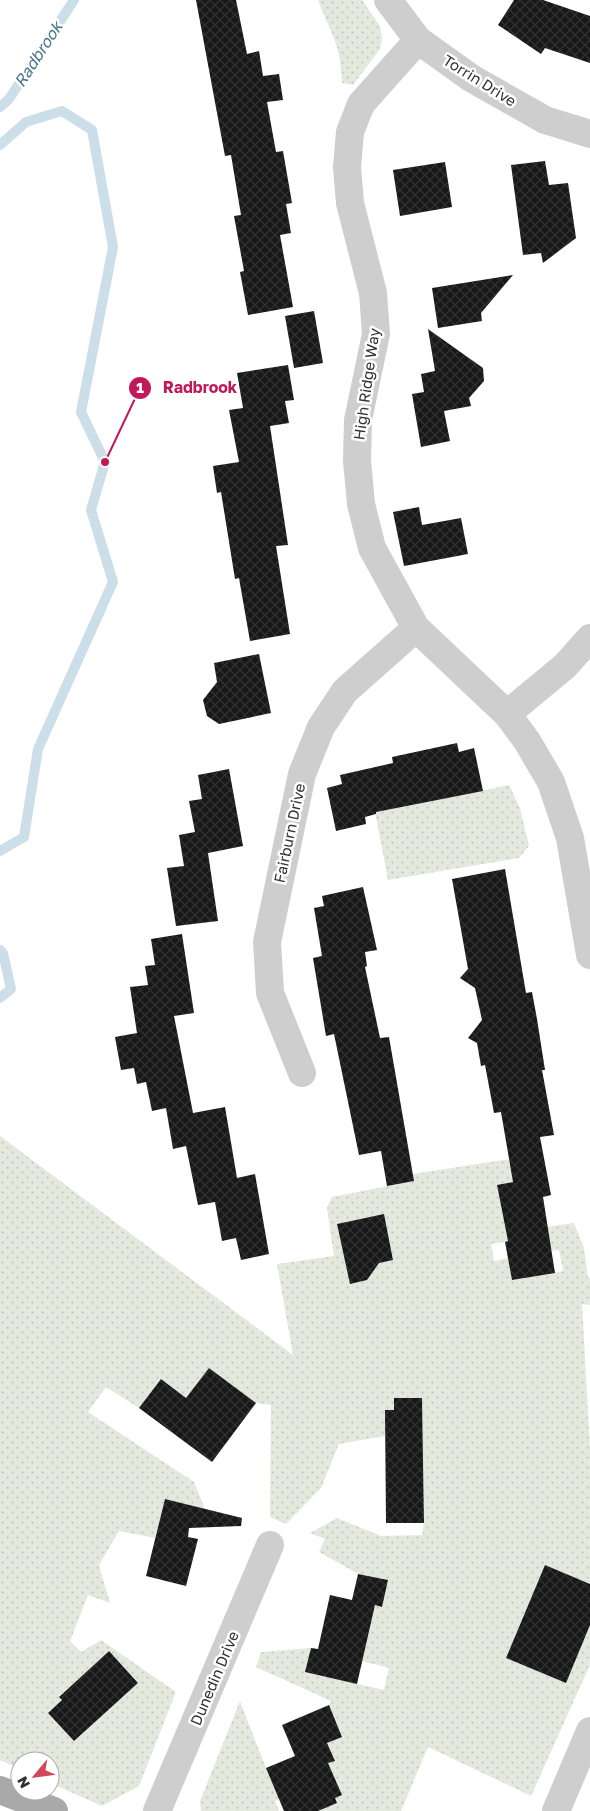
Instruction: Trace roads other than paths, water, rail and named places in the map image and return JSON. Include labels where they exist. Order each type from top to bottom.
[{"type":"main road","points":[[0,1790],[54,1811]]},
{"type":"street","name":"Torrin Drive","points":[[388,0],[418,40],[471,78],[544,120],[590,134]]},
{"type":"street","name":"High Ridge Way","points":[[418,40],[361,104],[350,132],[347,167],[350,203],[373,293],[376,334],[358,420],[357,461],[362,504],[372,548],[416,628],[507,714],[527,741],[552,782],[570,838],[590,955]]},
{"type":"street","name":"Fairburn Drive","points":[[302,1073],[270,993],[267,942],[302,774],[321,727],[345,691],[416,628]]},
{"type":"street","points":[[507,714],[565,666],[590,638]]},
{"type":"street","name":"Dunedin Drive","points":[[157,1811],[270,1545]]},
{"type":"street","points":[[556,1811],[590,1731]]},
{"type":"waterway","name":"Radbrook","points":[[0,107],[9,99],[74,0]]},
{"type":"waterway","name":"Radbrook","points":[[0,145],[26,122],[62,111],[92,130],[113,247],[81,412],[105,462],[91,510],[113,582],[38,749],[24,837],[0,851]]},
{"type":"waterway","name":"Radbrook","points":[[0,950],[3,953],[11,989],[0,998]]},
{"type":"place","name":"Radbrook","points":[[105,462]]}]
